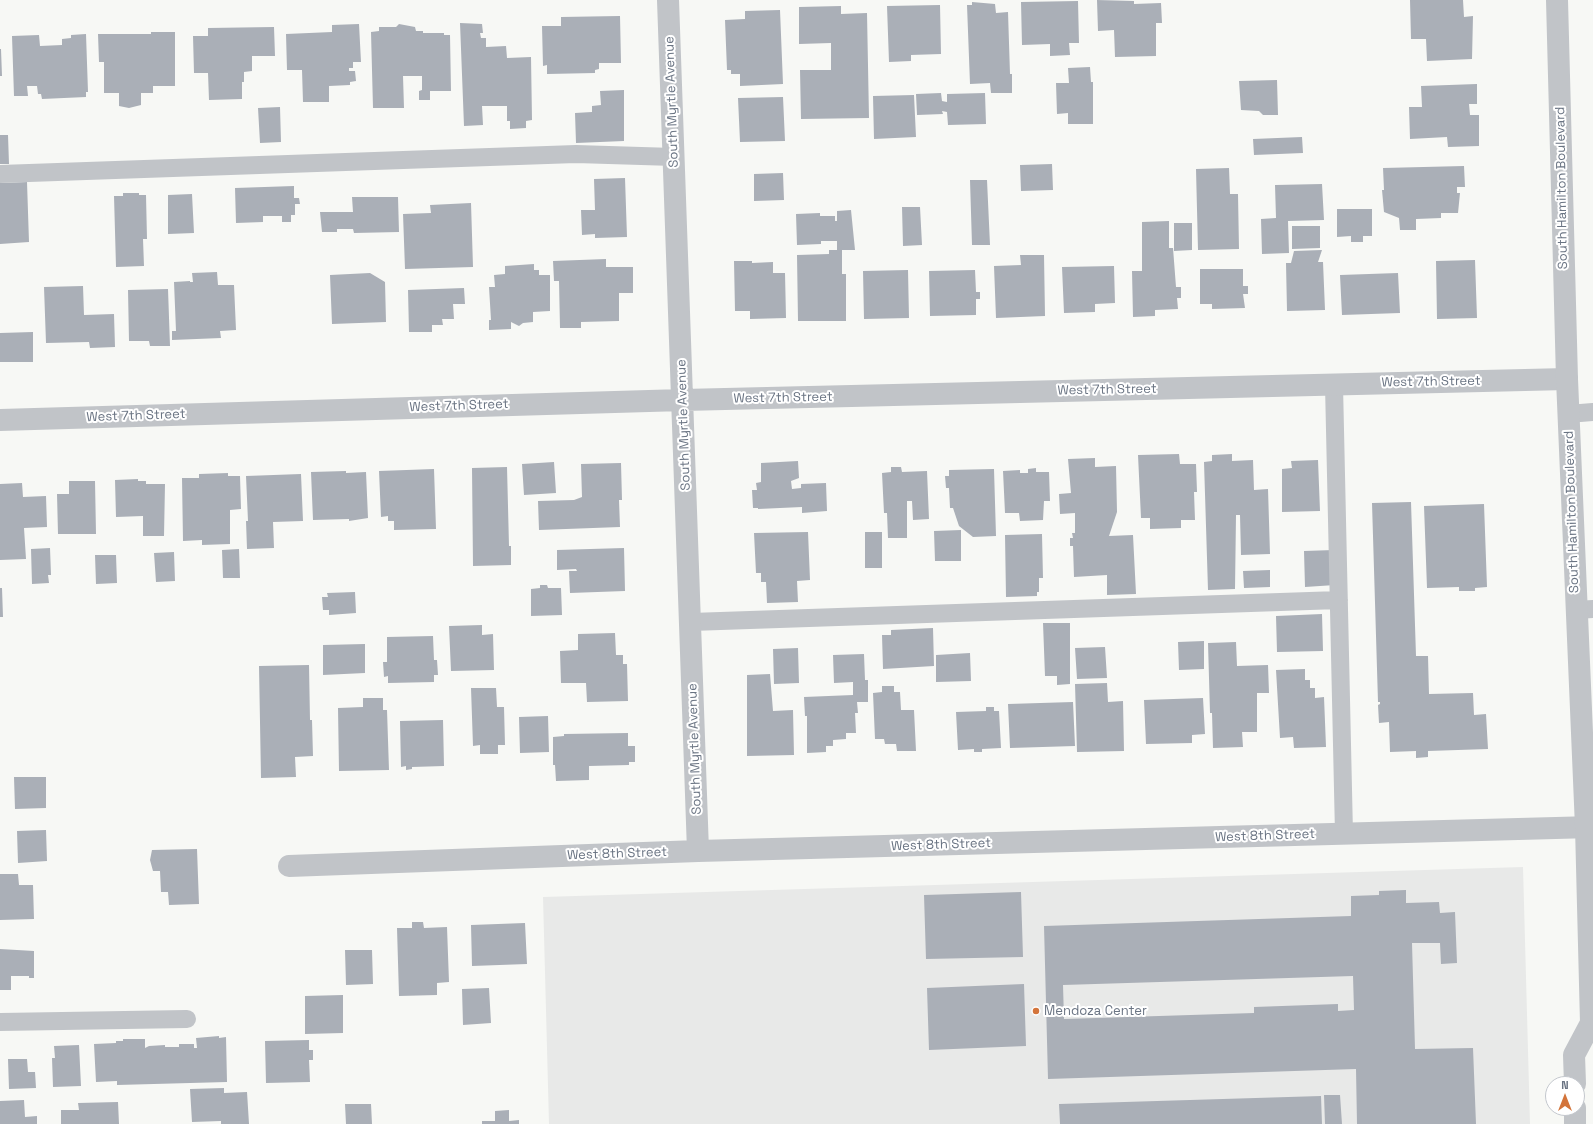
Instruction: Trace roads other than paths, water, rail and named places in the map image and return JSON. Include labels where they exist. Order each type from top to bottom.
[{"type":"street","name":"South Myrtle Avenue","points":[[668,0],[698,851]]},
{"type":"street","name":"South Hamilton Boulevard","points":[[1557,0],[1568,414],[1585,609],[1589,827],[1592,1025],[1574,1055],[1575,1076]]},
{"type":"street","name":"West 7th Street","points":[[0,420],[683,400],[1567,379]]},
{"type":"street","name":"West 8th Street","points":[[289,866],[698,851],[1589,827]]},
{"type":"lane","points":[[0,174],[576,154],[674,157]]},
{"type":"lane","points":[[1334,385],[1344,834]]},
{"type":"lane","points":[[1568,414],[1593,412]]},
{"type":"lane","points":[[691,622],[1339,600]]},
{"type":"lane","points":[[0,1022],[187,1018]]},
{"type":"place","name":"Mendoza Center","points":[[1036,1011]]}]
